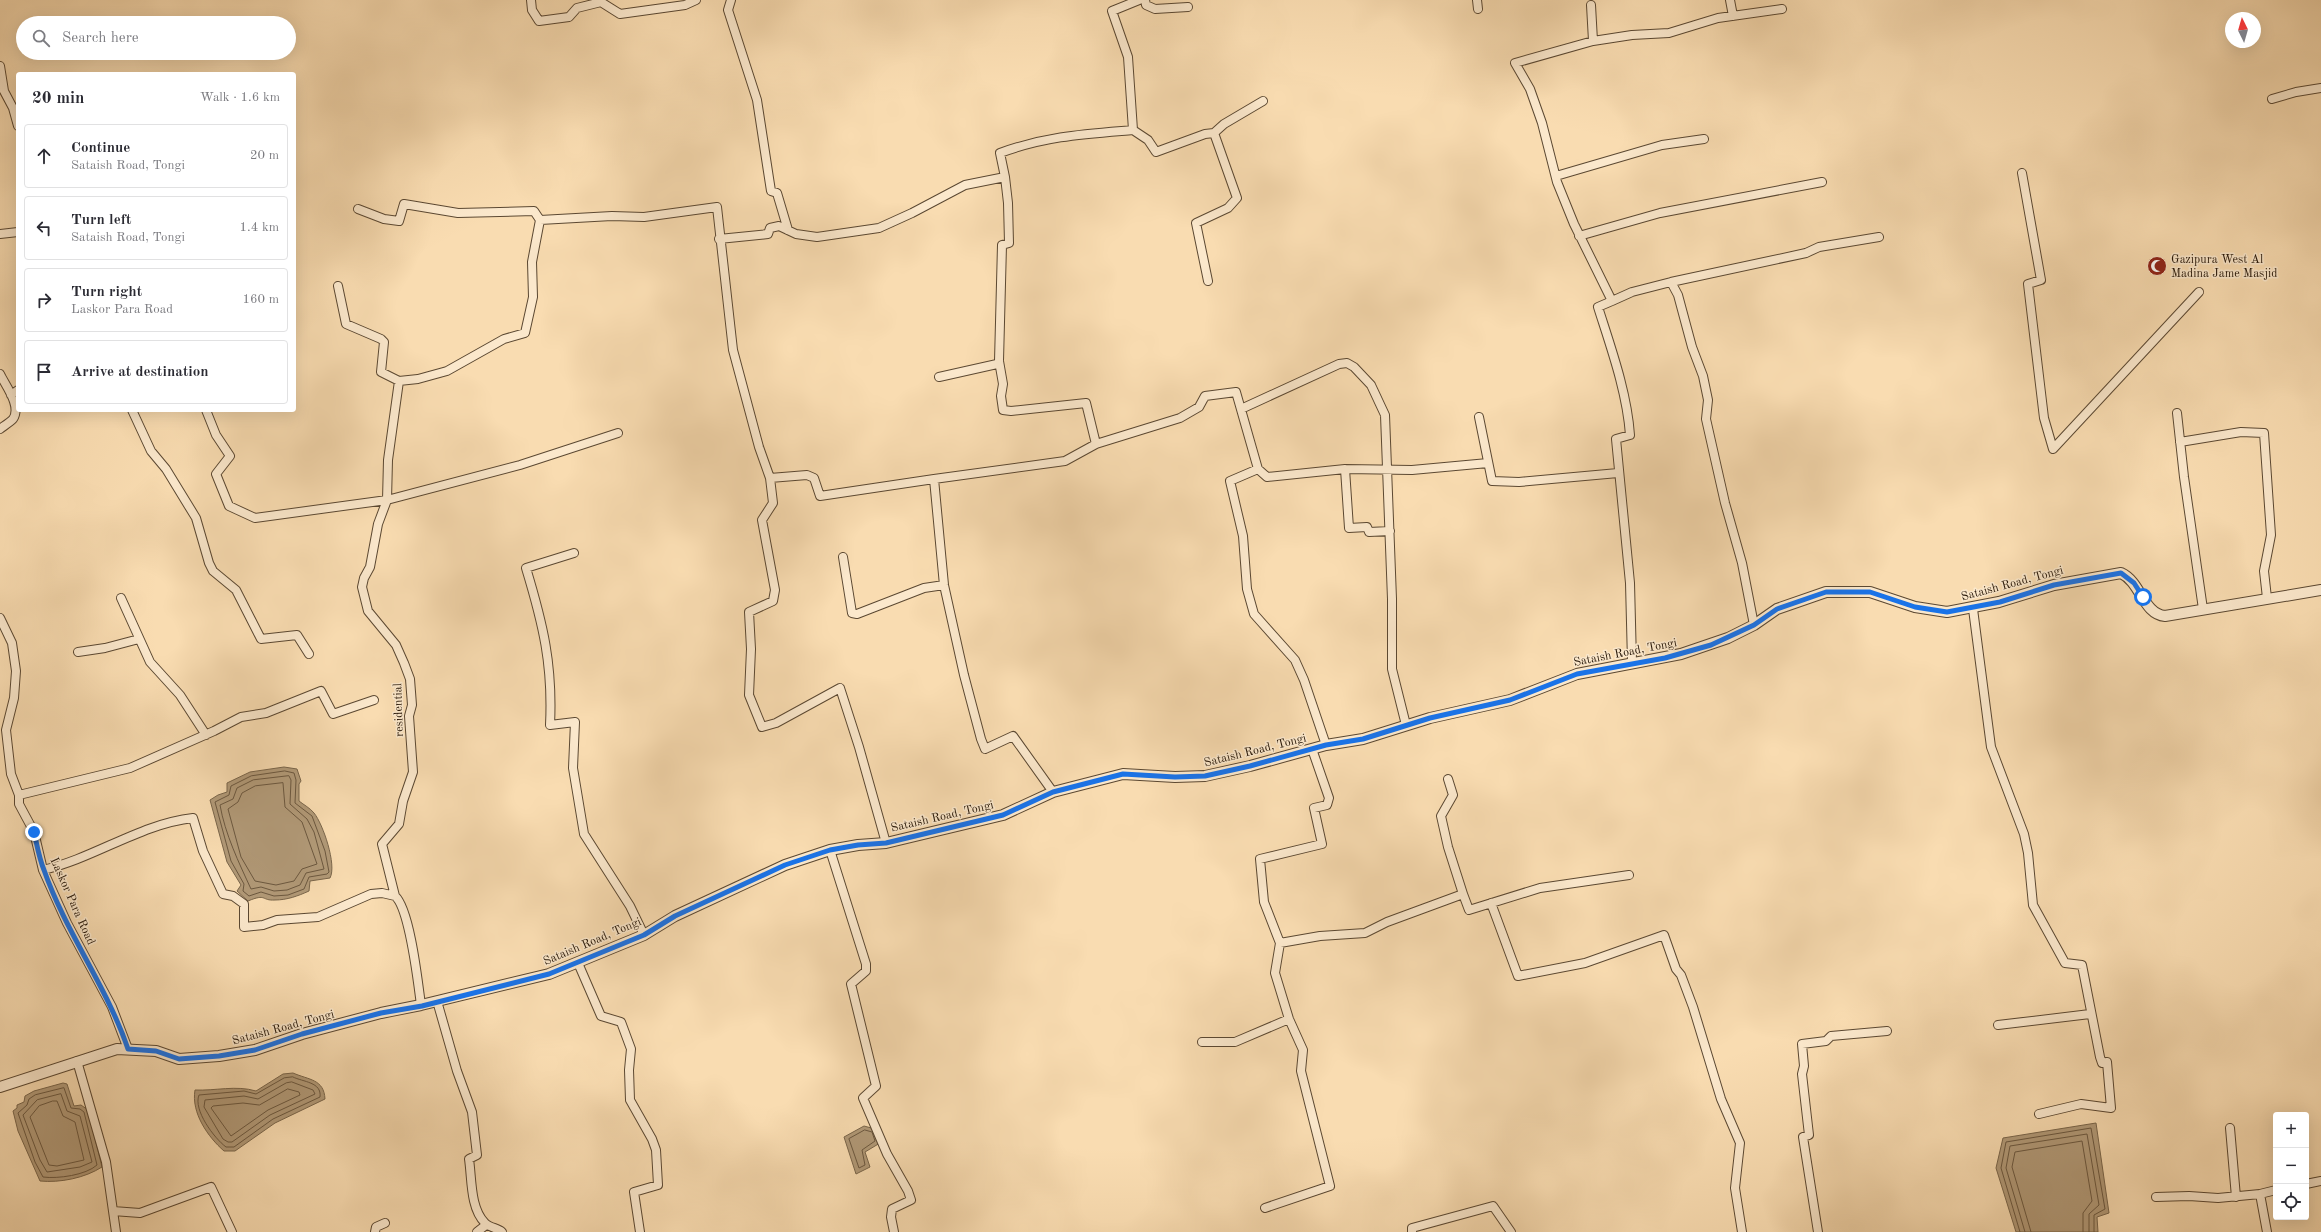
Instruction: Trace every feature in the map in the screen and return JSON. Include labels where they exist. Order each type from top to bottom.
[{"type":"street","points":[[531,0],[532,10],[539,21],[569,17],[577,8],[601,2],[620,14],[685,5],[696,0]]},
{"type":"street","points":[[731,0],[728,10],[757,100],[771,191],[777,193],[788,230]]},
{"type":"street","points":[[1133,130],[1127,52],[1112,10],[1139,0]]},
{"type":"street","points":[[1145,0],[1146,5],[1155,9],[1188,7]]},
{"type":"street","points":[[1477,0],[1478,9]]},
{"type":"street","points":[[1730,0],[1733,16]]},
{"type":"street","points":[[1591,5],[1593,41]]},
{"type":"street","points":[[1612,301],[1594,262],[1579,236],[1556,176],[1542,123],[1530,89],[1515,63],[1593,41],[1632,35],[1669,33],[1718,18],[1782,9]]},
{"type":"street","points":[[0,66],[4,91],[13,108],[16,119]]},
{"type":"street","points":[[2272,99],[2296,92],[2321,88]]},
{"type":"street","points":[[1096,444],[1086,403],[1011,411],[1003,410],[1001,396],[1004,384],[999,361],[1002,245],[1009,243],[1008,204],[1005,177],[1000,153],[1026,143],[1071,134],[1133,130],[1148,140],[1156,152],[1205,134],[1214,133],[1224,124],[1263,101]]},
{"type":"street","points":[[1208,281],[1196,223],[1228,208],[1237,198],[1214,133]]},
{"type":"street","points":[[1556,176],[1662,145],[1704,139]]},
{"type":"street","points":[[2022,173],[2041,280],[2028,284],[2044,418],[2053,448],[2199,292]]},
{"type":"street","points":[[719,239],[768,234],[770,228],[779,226],[796,234],[817,237],[878,228],[912,214],[965,185],[1005,177]]},
{"type":"street","points":[[1579,236],[1660,213],[1822,182]]},
{"type":"street","points":[[338,286],[346,324],[382,339],[384,342],[381,372],[399,381],[418,379],[447,371],[504,339],[525,333],[533,297],[532,262],[540,220],[534,211],[458,213],[404,204],[399,221],[384,219],[358,209]]},
{"type":"street","points":[[540,220],[612,216],[644,217],[717,207],[719,239],[733,350],[759,448],[770,478],[773,503],[762,520],[775,590],[773,601],[749,612],[752,650],[749,695],[762,727],[776,723],[840,688],[859,747],[886,843]]},
{"type":"street","points":[[0,234],[16,232]]},
{"type":"street","points":[[1632,662],[1630,583],[1618,473],[1616,439],[1630,435],[1629,424],[1620,380],[1598,307],[1632,292],[1671,282],[1806,254],[1819,247],[1878,237]]},
{"type":"street","points":[[1671,282],[1678,296],[1692,347],[1703,376],[1708,400],[1706,419],[1725,503],[1742,563],[1754,625]]},
{"type":"street","points":[[939,377],[987,367],[997,364],[999,361]]},
{"type":"street","points":[[1241,409],[1339,364],[1347,363],[1354,367],[1371,385],[1385,415],[1388,469],[1387,500],[1390,531],[1392,669],[1406,725]]},
{"type":"street","points":[[0,374],[15,392],[13,418],[0,429]]},
{"type":"street","name":"residential","points":[[399,381],[388,460],[387,500],[378,524],[370,567],[364,578],[362,587],[368,611],[396,645],[410,679],[412,705],[409,716],[413,772],[403,801],[399,824],[382,844],[395,896],[401,901],[422,1006]]},
{"type":"street","points":[[770,478],[807,475],[814,478],[820,496],[1064,461],[1096,444],[1180,418],[1198,407],[1205,396],[1236,392],[1258,469],[1267,477],[1345,469],[1412,470],[1488,463]]},
{"type":"street","points":[[133,412],[151,451],[158,462],[166,469],[196,518],[209,563],[213,571],[236,590],[261,639],[297,635],[309,654]]},
{"type":"street","points":[[207,412],[216,435],[230,456],[216,474],[229,506],[255,518],[387,500],[520,465],[618,433]]},
{"type":"street","points":[[2177,413],[2204,609]]},
{"type":"street","points":[[1479,417],[1492,481],[1519,482],[1618,473]]},
{"type":"street","points":[[2180,442],[2241,432],[2264,432],[2271,535],[2264,571],[2267,598]]},
{"type":"street","points":[[1258,469],[1230,481],[1243,536],[1247,590],[1254,614],[1295,660],[1304,680],[1326,745]]},
{"type":"street","points":[[1345,469],[1348,528],[1367,527],[1369,532],[1390,531]]},
{"type":"street","points":[[934,479],[944,585],[964,675],[985,749],[1013,736],[1053,792]]},
{"type":"street","points":[[574,554],[526,568],[540,612],[548,652],[552,691],[550,725],[575,722],[573,768],[584,834],[630,906],[644,935]]},
{"type":"street","points":[[843,557],[852,613],[857,614],[924,588],[944,585]]},
{"type":"street","name":"Sataish Road, Tongi","points":[[0,1087],[117,1049],[156,1051],[179,1059],[219,1056],[255,1050],[302,1034],[381,1013],[422,1006],[437,1000],[549,974],[644,935],[675,916],[785,865],[830,850],[858,845],[886,843],[1003,815],[1053,792],[1123,774],[1175,777],[1205,776],[1312,750],[1326,745],[1363,739],[1406,725],[1510,700],[1577,674],[1632,662],[1681,654],[1728,638],[1754,625],[1777,609],[1826,592],[1870,592],[1932,611],[1947,612],[1973,609],[2054,585],[2121,573],[2134,583],[2152,612],[2157,616],[2164,616],[2321,590]]},
{"type":"street","points":[[121,598],[150,662],[180,695],[206,735]]},
{"type":"street","points":[[1973,609],[1991,747],[2024,834],[2028,853],[2034,905],[2065,963],[2082,965],[2090,1014],[2102,1063],[2107,1062],[2111,1108],[2081,1104],[2039,1114]]},
{"type":"street","name":"Laskor Para Road","points":[[0,618],[12,643],[16,671],[14,698],[3,730],[10,774],[19,795],[19,804],[34,832],[43,870],[67,923],[112,1007],[128,1049]]},
{"type":"street","points":[[78,652],[121,645],[139,640]]},
{"type":"street","points":[[19,795],[130,768],[206,735],[241,717],[266,713],[321,691],[333,714],[374,700]]},
{"type":"street","points":[[1265,1208],[1330,1186],[1301,1071],[1303,1050],[1289,1019],[1275,973],[1280,943],[1264,902],[1260,859],[1322,844],[1314,808],[1327,805],[1329,798],[1312,750]]},
{"type":"street","points":[[1448,779],[1453,795],[1441,816],[1448,847],[1469,910],[1540,888],[1629,875]]},
{"type":"street","points":[[43,870],[77,860],[162,824],[193,818],[203,850],[223,894],[233,896],[244,904],[244,927],[263,925],[277,920],[318,917],[371,894],[382,893],[395,896]]},
{"type":"street","points":[[830,850],[866,964],[866,971],[850,984],[876,1086],[863,1098],[887,1154],[901,1177],[911,1200],[892,1209],[891,1217],[894,1232]]},
{"type":"street","points":[[1280,943],[1320,936],[1365,933],[1387,922],[1463,894]]},
{"type":"street","points":[[1491,903],[1518,976],[1585,963],[1664,935],[1676,969],[1681,975],[1693,1007],[1721,1099],[1740,1142],[1735,1188],[1742,1232]]},
{"type":"street","points":[[578,963],[601,1016],[621,1022],[631,1049],[628,1070],[630,1100],[652,1139],[656,1150],[658,1185],[634,1192],[640,1232]]},
{"type":"street","points":[[437,1000],[457,1071],[472,1112],[477,1155],[469,1159],[475,1205],[486,1225],[502,1232]]},
{"type":"street","points":[[1998,1025],[2090,1014]]},
{"type":"street","points":[[1202,1042],[1235,1042],[1289,1019]]},
{"type":"street","points":[[1818,1232],[1803,1137],[1809,1135],[1802,1074],[1804,1066],[1802,1044],[1826,1041],[1831,1036],[1887,1031]]},
{"type":"street","points":[[77,1061],[106,1162],[116,1232]]},
{"type":"street","points":[[2230,1128],[2236,1197]]},
{"type":"street","points":[[2309,1183],[2321,1181]]},
{"type":"street","points":[[113,1211],[140,1213],[211,1187],[232,1232]]},
{"type":"street","points":[[2156,1197],[2236,1197],[2273,1191]]},
{"type":"street","points":[[2260,1194],[2267,1232]]},
{"type":"street","points":[[1412,1232],[1412,1228],[1493,1206],[1511,1232]]},
{"type":"street","points":[[375,1232],[376,1227],[385,1223]]},
{"type":"street","points":[[477,1232],[486,1225]]},
{"type":"water","points":[[284,767],[297,769],[301,781],[299,784],[299,801],[309,808],[318,818],[328,845],[332,872],[330,878],[310,881],[309,891],[297,896],[279,900],[271,900],[261,897],[248,901],[237,891],[241,885],[227,862],[210,800],[227,792],[227,783],[250,772]]},
{"type":"water","points":[[293,1073],[315,1081],[319,1084],[324,1092],[325,1099],[275,1123],[235,1151],[224,1151],[212,1139],[198,1116],[194,1099],[195,1090],[241,1088],[256,1091],[283,1074]]},
{"type":"water","points":[[63,1083],[67,1084],[74,1106],[81,1105],[88,1110],[102,1167],[88,1174],[72,1179],[40,1181],[18,1131],[13,1111],[17,1108],[17,1105],[24,1102],[25,1096],[34,1091]]},
{"type":"water","points":[[2096,1123],[2109,1213],[2097,1217],[2098,1232],[2016,1232],[1996,1168],[2003,1138]]},
{"type":"water","points":[[864,1126],[875,1129],[880,1143],[865,1152],[870,1167],[856,1174],[844,1137]]},
{"type":"place","name":"Gazipura West Al Madina Jame Masjid","points":[[2157,266]]},
{"type":"route","points":[[34,832],[43,870],[67,923],[112,1007],[128,1049],[156,1051],[179,1059],[219,1056],[255,1050],[302,1034],[381,1013],[422,1006],[437,1000],[549,974],[644,935],[675,916],[723,895],[762,875],[785,865],[830,850],[858,845],[886,843],[1003,815],[1053,792],[1123,774],[1175,777],[1205,776],[1224,773],[1326,745],[1363,739],[1430,718],[1481,708],[1510,700],[1562,679],[1590,670],[1632,662],[1665,658],[1711,645],[1754,625],[1777,609],[1805,598],[1826,592],[1849,590],[1870,592],[1915,607],[1932,611],[1947,612],[1973,609],[2054,585],[2121,573],[2128,576],[2143,597]]}]
